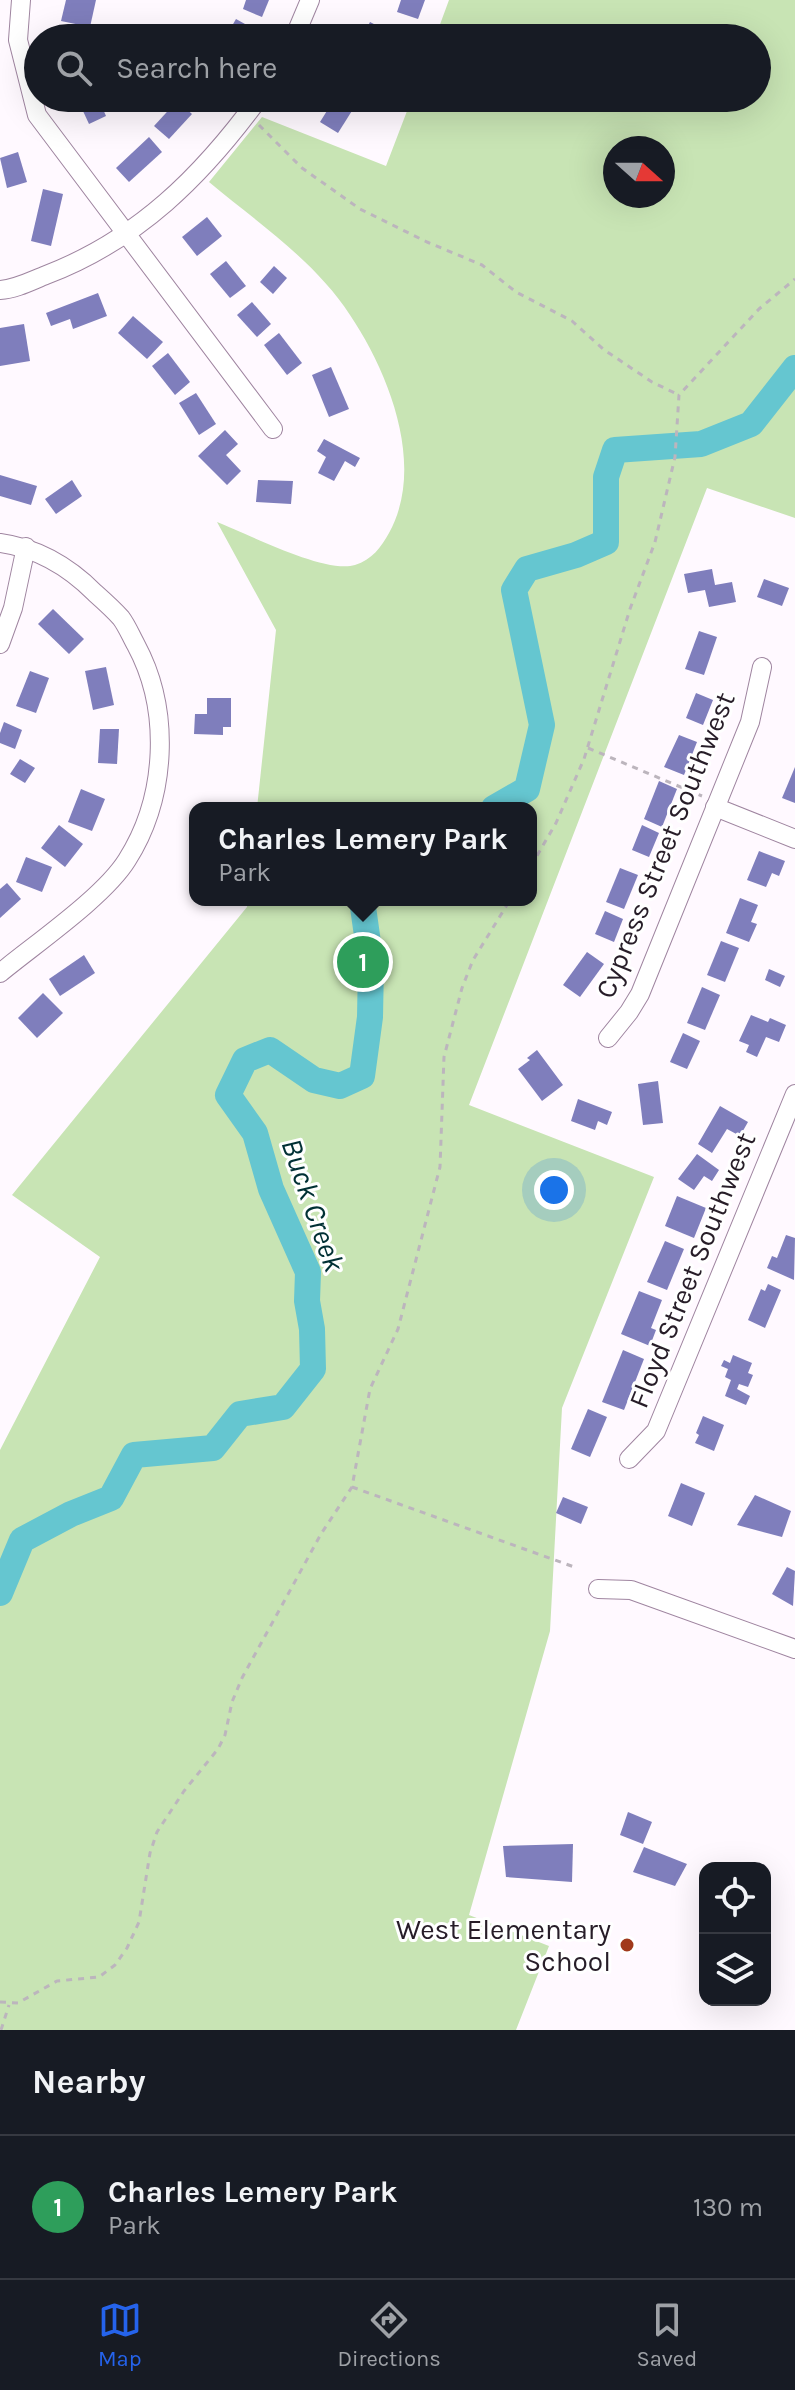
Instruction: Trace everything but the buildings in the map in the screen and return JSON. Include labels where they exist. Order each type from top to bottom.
[{"type":"street","points":[[21,0],[18,40],[24,64]]},
{"type":"street","points":[[300,24],[310,0]]},
{"type":"street","points":[[36,112],[273,429]]},
{"type":"street","points":[[0,290],[73,265],[127,235],[186,186],[248,114]]},
{"type":"street","points":[[0,543],[26,547],[75,573],[123,619],[145,662],[158,713],[161,747],[157,779],[146,819],[127,861],[100,891],[0,973]]},
{"type":"street","points":[[0,644],[13,608],[26,547]]},
{"type":"street","name":"Cypress Street Southwest","points":[[608,1038],[640,994],[750,722],[762,667]]},
{"type":"street","points":[[716,804],[795,839]]},
{"type":"street","name":"Floyd Street Southwest","points":[[629,1459],[656,1431],[795,1094]]},
{"type":"street","points":[[598,1589],[631,1590],[795,1649]]},
{"type":"path","points":[[248,114],[302,168],[360,209],[482,265],[516,292],[572,321],[603,349],[652,382],[679,395]]},
{"type":"path","points":[[537,855],[561,813],[588,748],[630,609],[655,542],[675,457],[679,395],[759,309],[795,279]]},
{"type":"path","points":[[588,748],[716,804]]},
{"type":"path","points":[[0,2002],[9,2005],[27,1999],[57,1981],[99,1977],[115,1965],[127,1948],[139,1922],[150,1853],[157,1832],[184,1791],[218,1749],[242,1678],[321,1534],[352,1487],[370,1389],[398,1329],[440,1167],[444,1057],[462,988],[473,960],[506,906]]},
{"type":"path","points":[[352,1487],[577,1568]]},
{"type":"path","points":[[1,2030],[9,2005]]},
{"type":"green space","points":[[449,0],[795,0],[795,518],[707,488],[469,1105],[654,1177],[562,1408],[550,1631],[469,1915],[549,1946],[516,2030],[4,2030],[0,2029],[0,1450],[100,1257],[12,1195],[247,906],[537,906],[537,802],[258,802],[276,630],[217,522],[306,559],[325,564],[355,565],[371,556],[389,533],[400,507],[404,479],[398,421],[389,392],[378,364],[350,315],[303,260],[209,182],[262,117],[386,166],[407,112],[771,112],[771,24],[440,24]]},
{"type":"waterway","name":"Buck Creek","points":[[504,802],[527,789],[542,725],[514,590],[527,569],[576,555],[606,542],[606,477],[615,450],[701,444],[751,424],[795,368]]},
{"type":"waterway","name":"Buck Creek","points":[[0,1593],[22,1540],[71,1514],[111,1498],[134,1455],[213,1448],[240,1414],[283,1407],[313,1369],[312,1329],[307,1301],[308,1272],[271,1189],[255,1133],[228,1095],[245,1060],[270,1050],[314,1080],[340,1086],[362,1076],[370,1017],[371,964],[363,906]]},
{"type":"place","name":"Charles Lemery Park","points":[[363,962]]},
{"type":"place","name":"West Elementary School","points":[[627,1945]]}]
